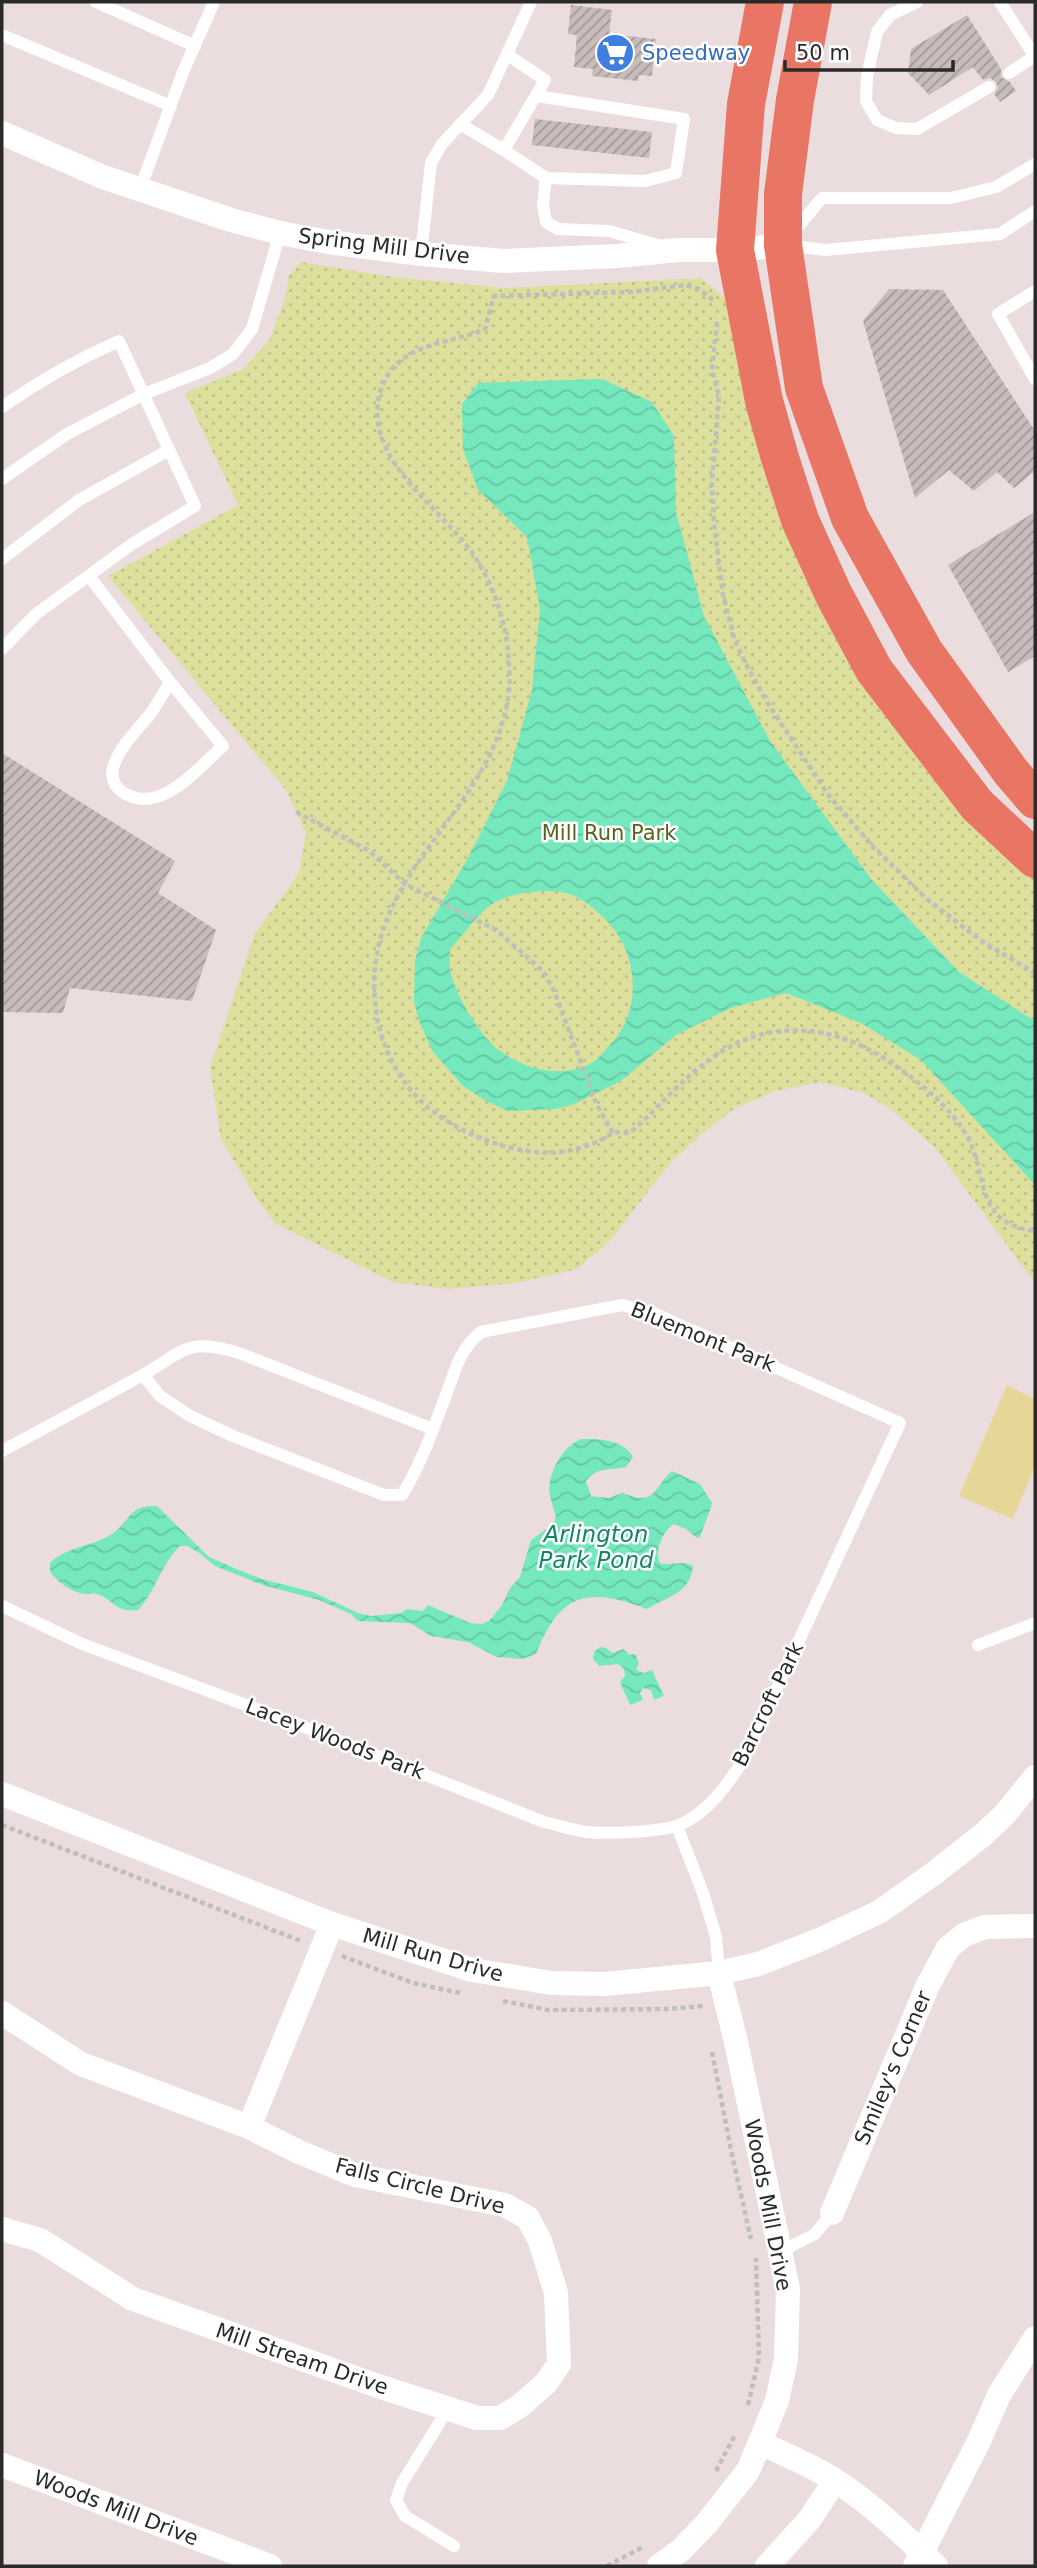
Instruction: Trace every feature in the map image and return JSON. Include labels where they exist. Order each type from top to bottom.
[{"type":"main road","points":[[765,2],[746,104],[735,250],[764,401],[780,458],[800,520],[833,593],[874,670],[977,805],[1035,859]]},
{"type":"main road","points":[[813,2],[795,100],[785,182],[783,245],[804,388],[850,518],[924,651],[1011,772],[1035,800]]},
{"type":"street","name":"Spring Mill Drive","points":[[2,133],[103,177],[231,220],[280,233],[421,254],[504,261],[618,256],[678,250],[735,250],[783,245]]},
{"type":"street","name":"Mill Run Drive","points":[[2,1794],[332,1924],[472,1970],[512,1979],[605,1984],[719,1973],[758,1965],[879,1912],[984,1834],[1005,1814],[1035,1777]]},
{"type":"street","points":[[249,2127],[332,1924]]},
{"type":"street","name":"Smiley's Corner","points":[[832,2213],[928,1985],[948,1948],[964,1935],[984,1927],[1035,1926]]},
{"type":"street","name":"Woods Mill Drive","points":[[655,2555],[681,2550],[706,2524],[748,2471],[777,2401],[786,2359],[788,2289],[719,1973]]},
{"type":"street","name":"Falls Circle Drive","points":[[2,2012],[81,2064],[249,2127],[299,2152],[355,2175],[505,2204],[528,2218],[540,2241],[556,2293],[559,2323]]},
{"type":"street","name":"Mill Stream Drive","points":[[2,2229],[40,2241],[134,2299],[378,2386],[477,2418],[500,2418],[520,2406],[546,2383],[559,2364],[559,2323]]},
{"type":"street","points":[[760,2443],[835,2480],[880,2514],[924,2561],[999,2395],[1035,2338]]},
{"type":"street","name":"Woods Mill Drive","points":[[2,2465],[270,2566]]},
{"type":"street","points":[[767,2566],[809,2520],[835,2480]]},
{"type":"lane","points":[[96,2],[195,46]]},
{"type":"lane","points":[[140,189],[214,2]]},
{"type":"lane","points":[[421,254],[431,163],[442,144],[488,94],[531,2]]},
{"type":"lane","points":[[917,2],[890,15],[877,32],[867,76],[866,101],[877,120],[896,128],[917,129],[989,87]]},
{"type":"lane","points":[[1000,2],[1035,57],[1009,74]]},
{"type":"lane","points":[[2,35],[171,106]]},
{"type":"lane","points":[[504,150],[545,80],[508,55]]},
{"type":"lane","points":[[460,124],[546,178],[645,181],[676,173],[684,119],[537,96]]},
{"type":"lane","points":[[783,245],[822,198],[951,198],[996,187],[1035,164]]},
{"type":"lane","points":[[546,178],[543,205],[547,222],[558,229],[609,231],[678,250]]},
{"type":"lane","points":[[783,245],[825,250],[1000,234],[1035,211]]},
{"type":"lane","points":[[2,479],[67,434],[144,394],[210,368],[233,354],[252,330],[280,233]]},
{"type":"lane","points":[[1035,291],[998,314],[1035,379]]},
{"type":"lane","points":[[2,408],[26,390],[119,341],[195,506],[132,544],[36,614],[2,649]]},
{"type":"lane","points":[[2,559],[79,500],[169,450]]},
{"type":"lane","points":[[89,576],[223,746],[169,792],[149,801],[127,795],[115,786],[112,775],[114,762],[153,710],[170,682]]},
{"type":"lane","name":"Bluemont Park","points":[[143,1375],[160,1396],[190,1416],[233,1436],[384,1495],[402,1494],[417,1471],[468,1342],[481,1332],[622,1305],[653,1313],[900,1423]]},
{"type":"lane","points":[[2,1451],[143,1375],[187,1348],[200,1344],[239,1353],[433,1429]]},
{"type":"lane","name":"Barcroft Park","points":[[677,1826],[715,1799],[744,1759],[900,1423]]},
{"type":"lane","name":"Lacey Woods Park","points":[[2,1606],[82,1644],[297,1724],[544,1822],[587,1832],[677,1826]]},
{"type":"lane","points":[[978,1645],[1035,1623]]},
{"type":"lane","points":[[677,1826],[703,1893],[716,1937],[719,1973]]},
{"type":"lane","name":"Smiley's Corner","points":[[779,2252],[795,2247],[815,2235],[832,2213]]},
{"type":"lane","points":[[448,2409],[402,2483],[396,2500],[405,2516],[454,2546]]},
{"type":"path","points":[[1035,973],[972,934],[928,900],[874,848],[827,793],[767,702],[735,641],[723,595],[714,523],[712,482],[719,396],[712,370],[716,309],[713,300],[692,285],[631,292],[494,296],[485,329],[407,356],[393,368],[381,388],[376,419],[382,441],[406,477],[478,561],[496,605],[508,651],[508,699],[497,736],[478,774],[392,905],[380,936],[375,962],[374,995],[378,1023],[386,1049],[418,1098],[441,1118],[466,1132],[495,1143],[532,1151],[558,1153],[596,1142],[613,1133],[631,1132],[707,1061],[724,1050],[770,1034],[800,1029],[821,1031],[867,1048],[926,1090],[957,1122],[967,1137],[990,1208],[1000,1219],[1035,1231]]},
{"type":"path","points":[[296,812],[368,850],[405,884],[481,920],[517,946],[543,971],[554,991],[597,1105],[613,1133]]},
{"type":"path","points":[[2,1825],[413,1983],[467,1994]]},
{"type":"path","points":[[494,1999],[548,2010],[703,2006],[706,2019]]},
{"type":"path","points":[[711,2046],[756,2258],[760,2358],[746,2416]]},
{"type":"path","points":[[713,2477],[739,2428]]},
{"type":"path","points":[[607,2566],[655,2555]]},
{"type":"green space","name":"Mill Run Park","points":[[301,262],[393,277],[506,288],[701,278],[733,305],[755,420],[969,820],[1035,879],[1035,1283],[935,1148],[893,1111],[864,1093],[820,1082],[775,1091],[734,1109],[671,1162],[610,1241],[577,1269],[516,1283],[448,1289],[393,1282],[276,1224],[257,1199],[221,1139],[210,1068],[254,935],[299,873],[306,833],[286,790],[108,576],[238,505],[185,393],[242,370],[269,341],[285,299],[289,275]]},
{"type":"shaded area","points":[[1007,1385],[1035,1399],[1035,1466],[1013,1519],[959,1496]]},
{"type":"water","points":[[602,379],[652,402],[674,436],[676,512],[704,616],[770,741],[872,880],[959,972],[1035,1021],[1035,1185],[921,1060],[861,1023],[786,993],[731,1008],[676,1035],[621,1081],[572,1105],[555,1109],[508,1111],[486,1101],[463,1086],[433,1052],[414,1002],[415,961],[421,938],[468,858],[507,781],[532,690],[540,609],[527,537],[478,490],[463,449],[462,404],[478,383]],"holes":[[[542,891],[563,892],[574,896],[604,918],[624,947],[633,981],[628,1016],[620,1032],[593,1063],[567,1071],[543,1070],[520,1063],[492,1044],[477,1026],[463,1002],[450,968],[450,949],[488,907],[508,897]]]},
{"type":"water","name":"Arlington Park Pond","points":[[581,1439],[617,1443],[633,1457],[626,1467],[599,1471],[590,1476],[586,1481],[591,1496],[608,1498],[623,1493],[634,1497],[648,1497],[672,1471],[700,1484],[712,1503],[711,1507],[700,1537],[697,1538],[674,1524],[666,1531],[661,1541],[658,1552],[660,1563],[685,1563],[693,1566],[688,1583],[677,1593],[647,1609],[608,1598],[578,1600],[555,1618],[536,1654],[522,1659],[497,1657],[468,1642],[431,1636],[410,1623],[358,1621],[351,1614],[319,1600],[263,1585],[215,1566],[187,1546],[180,1546],[173,1553],[138,1610],[119,1608],[94,1593],[76,1592],[61,1583],[50,1571],[50,1563],[57,1557],[108,1536],[136,1510],[157,1506],[209,1557],[262,1579],[313,1592],[358,1613],[371,1616],[401,1613],[407,1609],[423,1611],[428,1605],[470,1623],[482,1624],[489,1621],[502,1605],[510,1588],[520,1577],[531,1540],[552,1525],[556,1518],[550,1496],[550,1479],[562,1455]]},
{"type":"water","points":[[600,1647],[613,1653],[623,1649],[630,1655],[635,1654],[639,1663],[636,1670],[643,1673],[652,1670],[664,1696],[654,1700],[651,1690],[643,1688],[640,1693],[643,1700],[630,1705],[620,1682],[625,1676],[624,1669],[618,1664],[599,1666],[593,1659],[594,1652]]},
{"type":"building","name":"Speedway","points":[[571,5],[612,10],[609,34],[656,39],[652,76],[639,75],[638,81],[592,76],[593,69],[574,67],[577,35],[568,34]]},
{"type":"building","points":[[967,15],[1001,69],[1001,77],[1010,82],[1016,91],[1000,102],[994,94],[998,88],[996,82],[990,78],[983,80],[973,67],[929,95],[908,73],[911,49]]},
{"type":"building","points":[[535,119],[652,132],[649,158],[532,145]]},
{"type":"building","points":[[889,289],[943,290],[1035,431],[1035,471],[1014,488],[997,472],[974,491],[949,470],[915,498],[863,321]]},
{"type":"building","points":[[1035,512],[1035,656],[1008,672],[948,565]]},
{"type":"building","points":[[2,753],[175,861],[158,893],[216,930],[192,1001],[70,988],[63,1013],[2,1012]]},
{"type":"place","name":"Speedway","points":[[615,53]]}]
